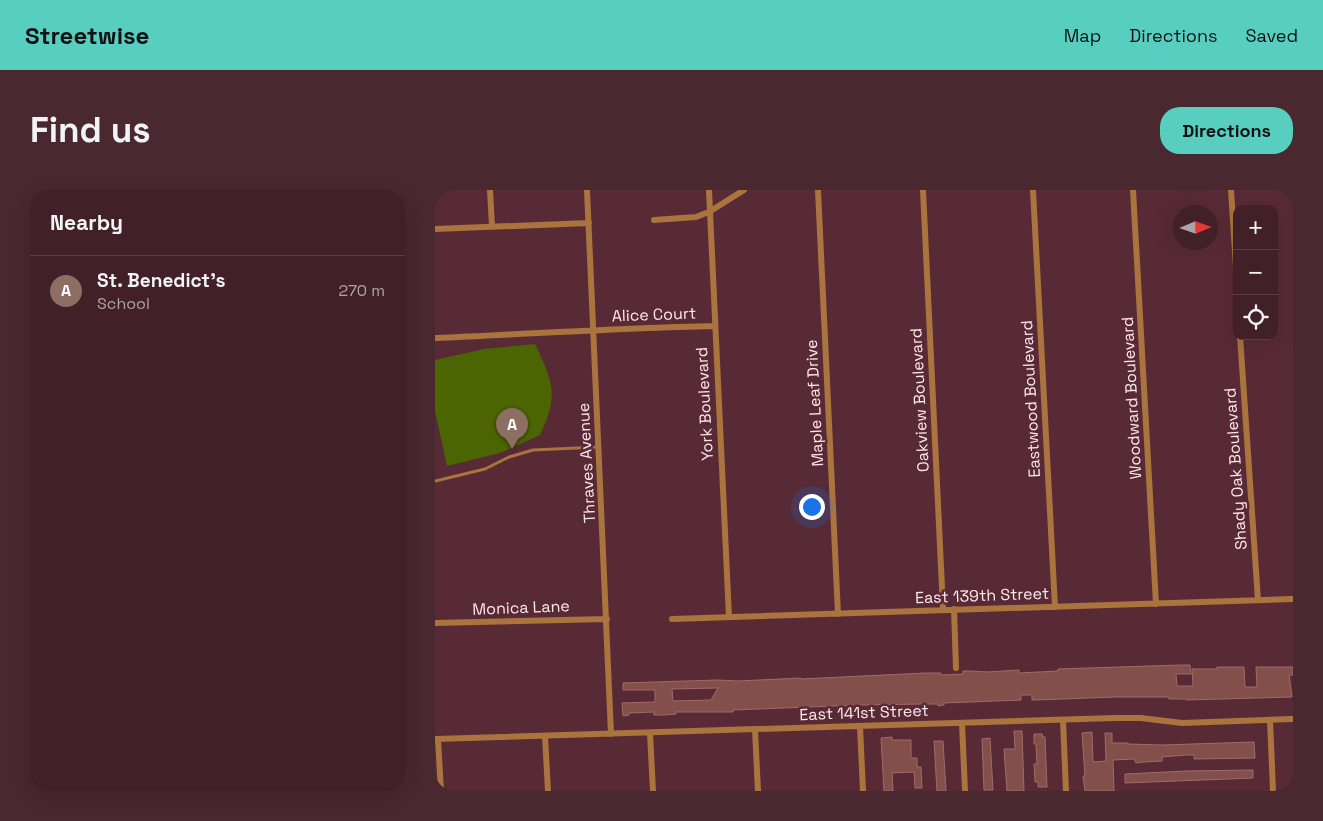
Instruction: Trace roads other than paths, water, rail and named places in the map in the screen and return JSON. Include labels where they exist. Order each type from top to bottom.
[{"type":"street","points":[[491,190],[492,226]]},
{"type":"street","name":"Thraves Avenue","points":[[587,190],[611,734]]},
{"type":"street","name":"York Boulevard","points":[[709,190],[729,617]]},
{"type":"street","points":[[654,220],[696,217],[709,212],[744,190]]},
{"type":"street","name":"Maple Leaf Drive","points":[[817,190],[838,614]]},
{"type":"street","name":"Oakview Boulevard","points":[[923,190],[943,609]]},
{"type":"street","name":"Eastwood Boulevard","points":[[1033,190],[1055,606]]},
{"type":"street","name":"Woodward Boulevard","points":[[1133,190],[1156,604]]},
{"type":"street","points":[[1231,190],[1235,250]]},
{"type":"street","points":[[435,229],[589,223]]},
{"type":"street","name":"Alice Court","points":[[435,338],[662,326],[714,326]]},
{"type":"street","name":"Shady Oak Boulevard","points":[[1240,340],[1258,600]]},
{"type":"street","name":"East 139th Street","points":[[672,619],[1293,599]]},
{"type":"street","points":[[954,609],[956,668]]},
{"type":"street","name":"Monica Lane","points":[[435,623],[607,619]]},
{"type":"street","name":"East 141st Street","points":[[437,739],[1133,718],[1182,723],[1293,719]]},
{"type":"street","points":[[1063,720],[1066,791]]},
{"type":"street","points":[[1270,720],[1273,791]]},
{"type":"street","points":[[962,723],[965,791]]},
{"type":"street","points":[[860,726],[863,791]]},
{"type":"street","points":[[755,730],[758,791]]},
{"type":"street","points":[[650,734],[653,791]]},
{"type":"street","points":[[545,736],[548,791]]},
{"type":"street","points":[[437,739],[441,791]]},
{"type":"lane","points":[[435,481],[485,469],[509,457],[533,450],[599,448]]},
{"type":"place","name":"St. Benedict's","points":[[512,449]]}]
